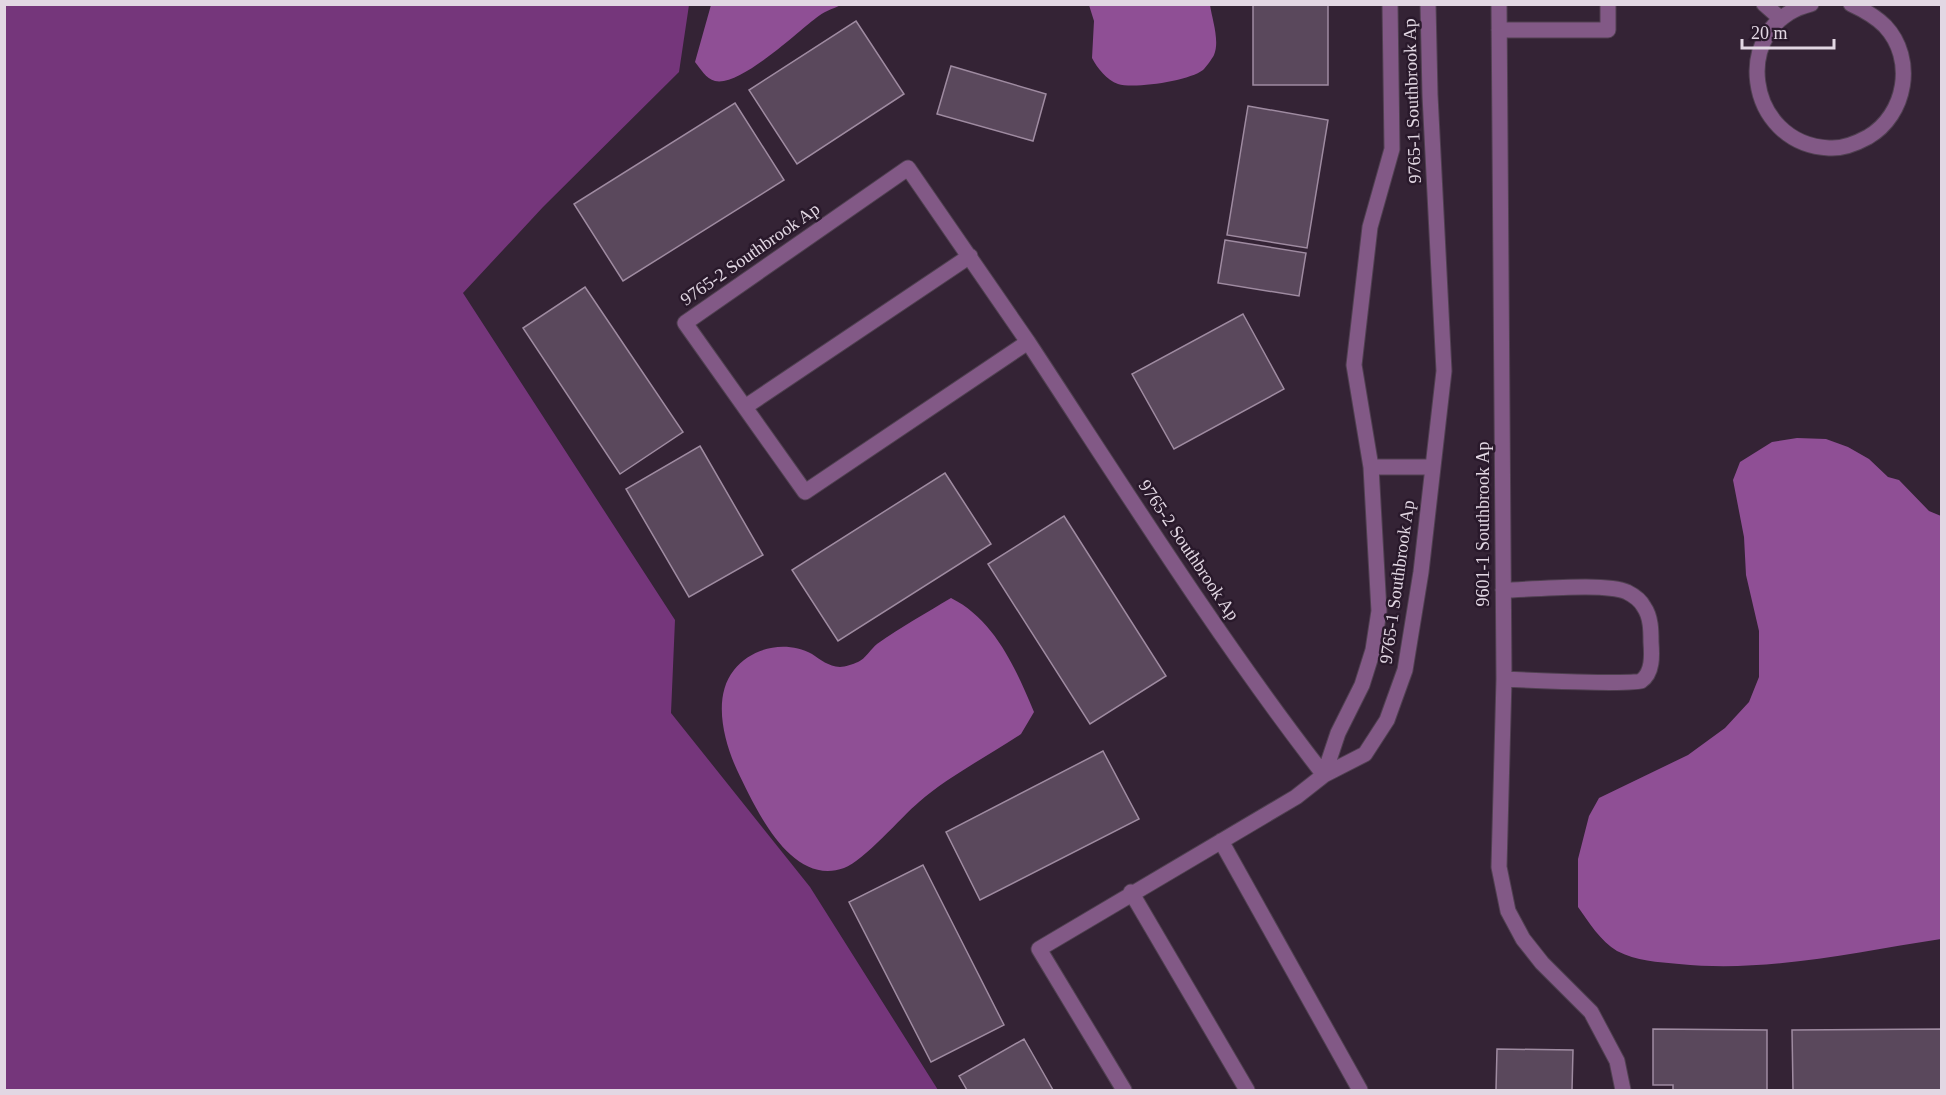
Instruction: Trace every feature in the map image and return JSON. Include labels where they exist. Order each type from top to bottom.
[{"type":"street","points":[[1324,775],[1338,733],[1362,685],[1373,650],[1379,611],[1371,467],[1354,365],[1370,226],[1392,149],[1390,4]]},
{"type":"street","name":"9765-1 Southbrook Ap","points":[[1124,1090],[1039,949],[1131,892],[1296,796],[1324,775],[1365,754],[1387,720],[1405,670],[1421,572],[1444,370],[1430,95],[1428,4]]},
{"type":"street","name":"9601-1 Southbrook Ap","points":[[1499,4],[1504,679],[1499,867],[1508,911],[1522,939],[1542,963],[1591,1012],[1617,1061],[1623,1090]]},
{"type":"street","points":[[1499,30],[1608,30],[1608,4]]},
{"type":"street","points":[[1764,4],[1781,19]]},
{"type":"street","points":[[1811,4],[1781,19],[1765,39],[1757,63],[1757,89],[1766,112],[1783,132],[1806,144],[1831,148],[1856,143],[1876,132],[1892,114],[1902,93],[1904,70],[1899,47],[1886,27],[1869,12],[1851,4]]},
{"type":"street","name":"9765-2 Southbrook Ap","points":[[1028,342],[805,492],[685,323],[908,168],[1028,342],[1162,547],[1284,723],[1324,775]]},
{"type":"street","points":[[745,406],[970,256]]},
{"type":"street","points":[[1371,467],[1433,467]]},
{"type":"street","points":[[1503,590],[1590,588],[1626,591],[1645,607],[1650,621],[1652,648],[1648,673],[1641,681],[1633,684],[1584,680],[1504,679]]},
{"type":"street","points":[[1221,841],[1360,1090]]},
{"type":"street","points":[[1131,892],[1247,1090]]},
{"type":"shaded area","points":[[5,4],[689,5],[679,72],[543,207],[463,293],[675,620],[671,713],[810,887],[938,1090],[5,1090]]},
{"type":"shaded area","points":[[711,4],[841,5],[819,16],[753,68],[726,81],[715,81],[706,76],[695,62]]},
{"type":"shaded area","points":[[1089,5],[1210,5],[1216,37],[1214,55],[1203,70],[1186,78],[1148,85],[1118,84],[1103,73],[1092,58],[1094,21]]},
{"type":"shaded area","points":[[1797,438],[1826,439],[1848,447],[1869,459],[1888,477],[1899,480],[1929,511],[1941,516],[1941,939],[1811,960],[1745,966],[1679,964],[1632,957],[1617,951],[1606,942],[1578,907],[1578,859],[1589,816],[1599,798],[1688,755],[1725,728],[1749,702],[1759,677],[1759,631],[1746,575],[1744,537],[1733,480],[1740,462],[1772,442]]},
{"type":"shaded area","points":[[951,598],[966,607],[992,632],[1020,679],[1034,712],[1021,734],[931,793],[852,864],[844,868],[825,871],[807,866],[791,855],[777,840],[754,804],[737,770],[722,720],[723,693],[727,681],[741,662],[770,648],[791,647],[802,650],[836,666],[854,664],[863,659],[877,644]]},
{"type":"building","points":[[1253,4],[1328,4],[1328,85],[1253,85]]},
{"type":"building","points":[[856,21],[904,94],[797,164],[749,90]]},
{"type":"building","points":[[951,66],[1046,94],[1033,141],[937,114]]},
{"type":"building","points":[[735,103],[784,180],[623,281],[574,204]]},
{"type":"building","points":[[1248,106],[1328,120],[1307,248],[1227,235]]},
{"type":"building","points":[[1225,240],[1306,253],[1299,296],[1218,283]]},
{"type":"building","points":[[585,287],[683,432],[620,474],[523,328]]},
{"type":"building","points":[[1243,314],[1284,389],[1174,449],[1132,374]]},
{"type":"building","points":[[700,446],[763,555],[689,597],[626,489]]},
{"type":"building","points":[[945,473],[991,544],[838,641],[792,570]]},
{"type":"building","points":[[1064,516],[1166,676],[1090,724],[988,564]]},
{"type":"building","points":[[1103,751],[1139,819],[980,900],[946,832]]},
{"type":"building","points":[[923,865],[1004,1025],[931,1062],[849,902]]},
{"type":"building","points":[[1653,1029],[1767,1030],[1767,1090],[1673,1090],[1673,1085],[1653,1085]]},
{"type":"building","points":[[1942,1029],[1942,1090],[1793,1090],[1792,1030]]},
{"type":"building","points":[[1024,1039],[1053,1090],[967,1090],[959,1076]]},
{"type":"building","points":[[1497,1049],[1573,1050],[1572,1090],[1496,1090]]}]
